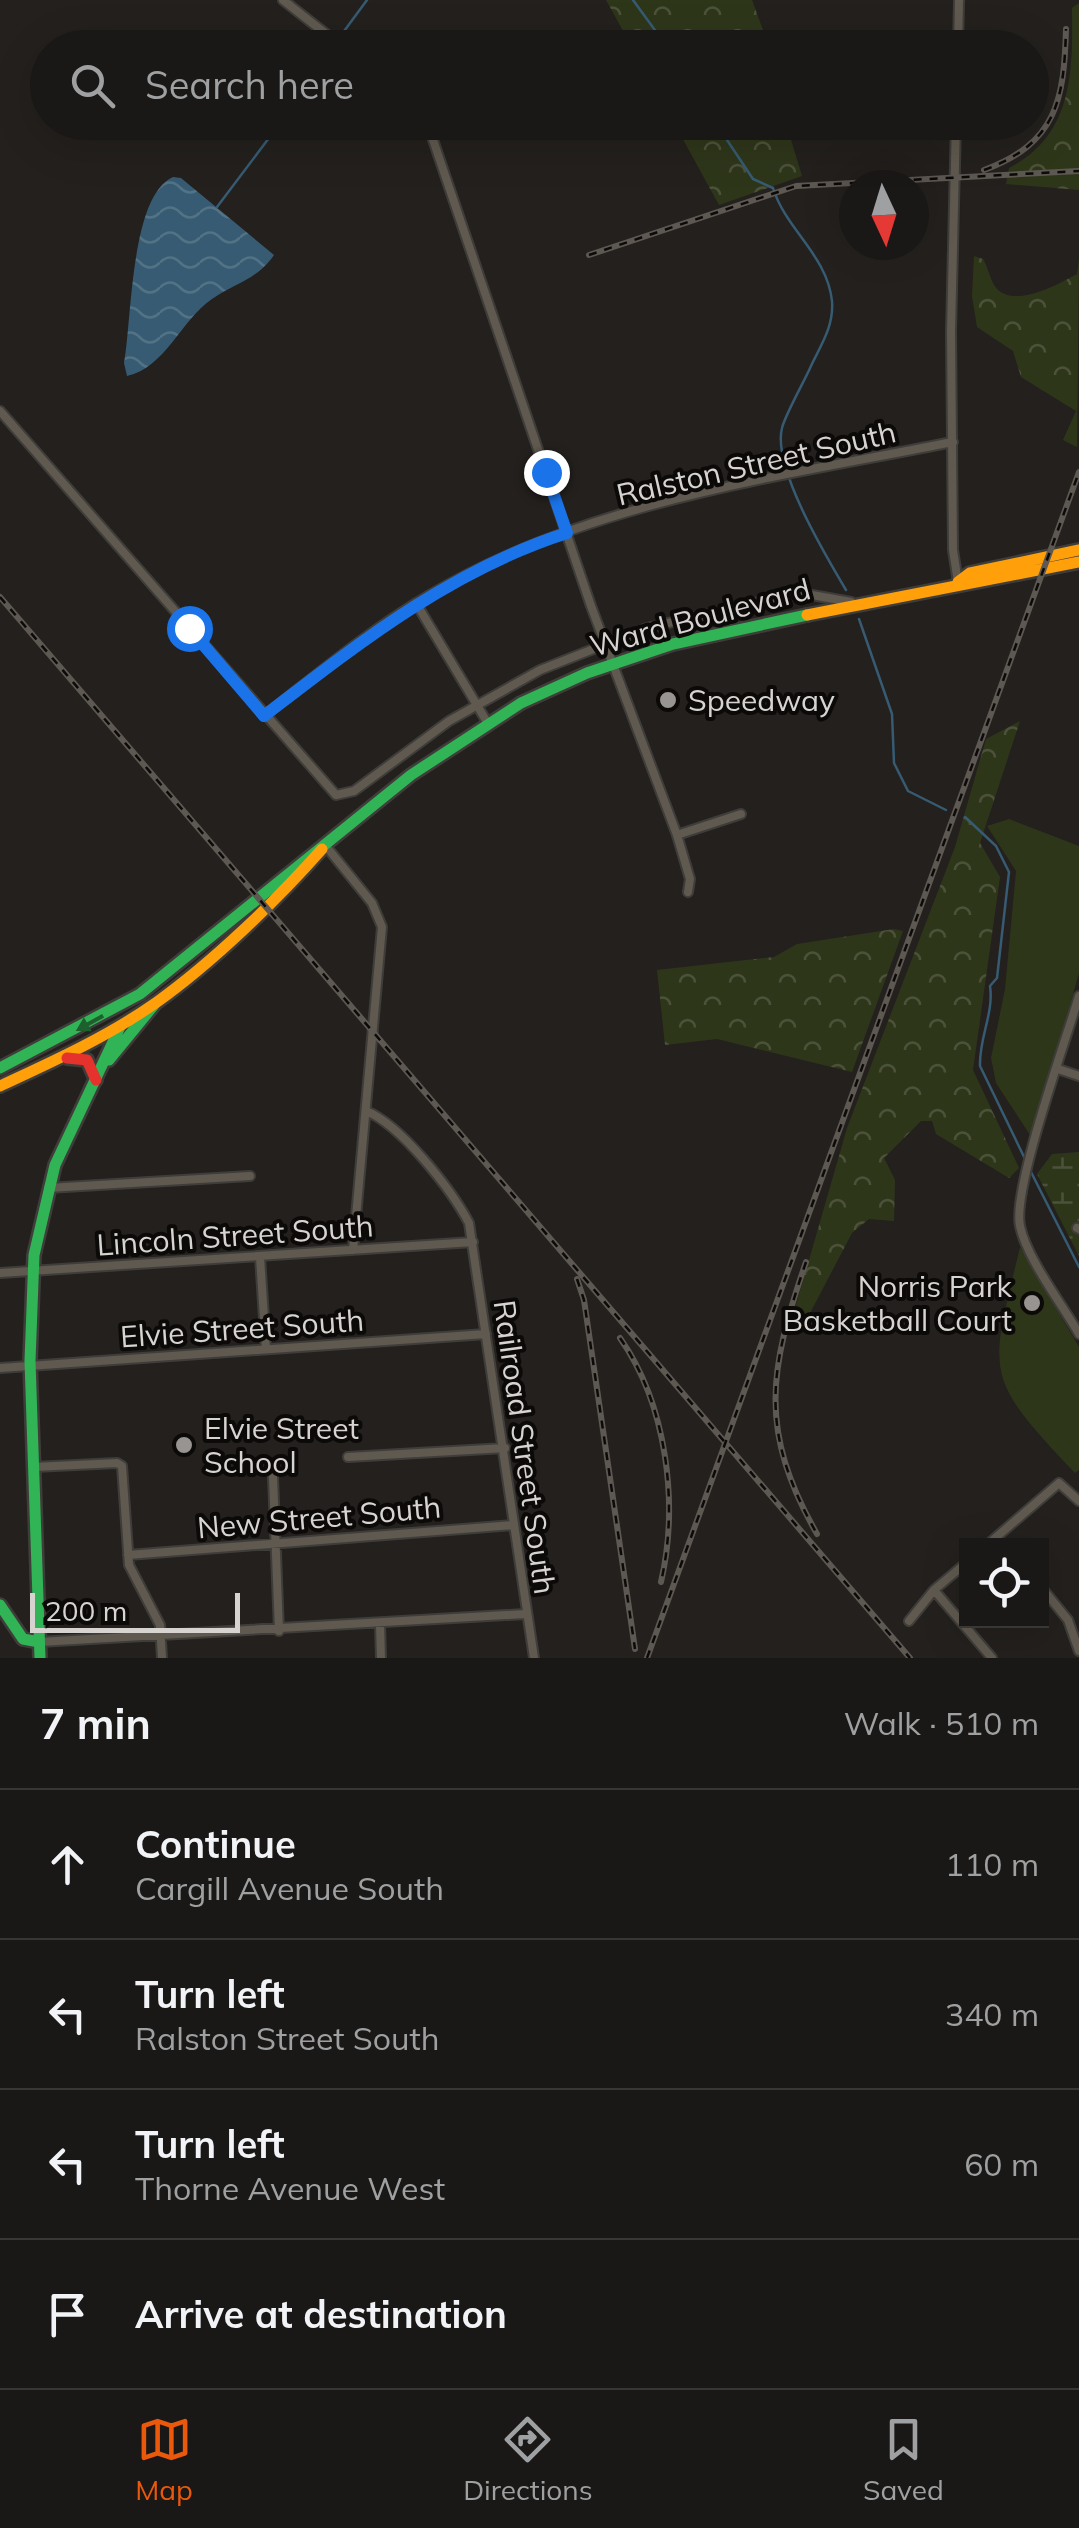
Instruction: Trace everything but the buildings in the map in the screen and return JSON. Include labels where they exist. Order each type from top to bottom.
[{"type":"main road","name":"Ward Boulevard","points":[[958,582],[970,573],[1079,550]]},
{"type":"main road","name":"Ward Boulevard","points":[[0,1068],[133,998],[411,775],[487,722],[612,664],[679,642],[958,582],[974,584],[1079,562]]},
{"type":"main road","name":"Ward Boulevard","points":[[0,1086],[62,1058],[158,1001],[292,882],[325,844]]},
{"type":"main road","points":[[106,1063],[133,998]]},
{"type":"main road","points":[[40,1658],[30,1366],[32,1271],[48,1188],[65,1137],[106,1063],[158,1001]]},
{"type":"main road","points":[[0,1076],[56,1041]]},
{"type":"main road","points":[[62,1058],[86,1060],[96,1080]]},
{"type":"main road","points":[[0,1605],[23,1640],[39,1642]]},
{"type":"street","points":[[284,0],[322,30]]},
{"type":"street","points":[[959,30],[960,0]]},
{"type":"street","points":[[433,140],[604,642],[677,834],[690,879],[688,892]]},
{"type":"street","points":[[956,140],[953,442],[958,582]]},
{"type":"street","points":[[0,411],[336,794],[354,791],[476,704],[604,642],[784,596],[812,594],[856,603]]},
{"type":"street","name":"Ralston Street South","points":[[264,716],[416,603],[521,550],[662,504],[953,442]]},
{"type":"street","points":[[416,603],[487,722]]},
{"type":"street","points":[[397,758],[411,775]]},
{"type":"street","points":[[677,834],[741,814]]},
{"type":"street","points":[[325,844],[372,904],[382,927],[353,1250]]},
{"type":"street","points":[[1079,996],[1022,1188],[1022,1232],[1079,1334]]},
{"type":"street","points":[[1058,1069],[1079,1076]]},
{"type":"street","name":"Railroad Street South","points":[[366,1110],[387,1123],[452,1195],[468,1223],[534,1658]]},
{"type":"street","points":[[48,1188],[250,1176]]},
{"type":"street","name":"Lincoln Street South","points":[[0,1274],[473,1242]]},
{"type":"street","points":[[260,1256],[266,1349]]},
{"type":"street","name":"Elvie Street South","points":[[0,1368],[486,1334]]},
{"type":"street","points":[[348,1457],[505,1448]]},
{"type":"street","points":[[34,1466],[122,1466],[128,1556],[135,1583],[162,1635],[162,1658]]},
{"type":"street","points":[[274,1477],[279,1631]]},
{"type":"street","points":[[995,1538],[1060,1483],[1079,1501]]},
{"type":"street","name":"New Street South","points":[[128,1556],[514,1525]]},
{"type":"street","points":[[999,1534],[1002,1538]]},
{"type":"street","points":[[909,1621],[934,1590],[959,1569]]},
{"type":"street","points":[[934,1590],[992,1658]]},
{"type":"street","points":[[1049,1597],[1068,1620],[1079,1650]]},
{"type":"street","points":[[39,1642],[525,1614]]},
{"type":"street","points":[[380,1624],[381,1658]]},
{"type":"green space","points":[[606,0],[752,0],[763,30],[623,30]]},
{"type":"green space","points":[[1079,3],[1079,190],[1006,184],[1009,168],[1049,140],[1065,100],[1072,55],[1072,8]]},
{"type":"green space","points":[[683,140],[791,140],[802,176],[719,205]]},
{"type":"green space","points":[[974,256],[983,259],[997,289],[1015,296],[1037,292],[1077,274],[1079,259],[1077,447],[1063,440],[1076,411],[1021,377],[1013,351],[977,327],[972,296]]},
{"type":"green space","points":[[1020,721],[980,843],[1000,877],[973,1070],[1019,1168],[1009,1178],[936,1134],[932,1121],[921,1121],[884,1158],[895,1180],[894,1221],[869,1219],[852,1233],[799,1334],[788,1333],[847,1128],[955,847],[986,739]]},
{"type":"green space","points":[[1009,819],[1079,846],[1079,973],[1032,1138],[996,1083],[991,1058],[1005,989],[1016,871],[987,826]]},
{"type":"green space","points":[[894,929],[903,931],[852,1072],[717,1039],[665,1045],[657,970],[774,957],[797,944]]},
{"type":"green space","points":[[1079,1152],[1079,1256],[1037,1174],[1052,1154]]},
{"type":"green space","points":[[1020,1247],[1079,1347],[1079,1470],[1075,1473],[1023,1414],[1008,1392],[1001,1371],[1003,1322]]},
{"type":"water","points":[[173,177],[181,178],[274,255],[253,275],[201,308],[152,364],[127,376],[124,363],[141,233],[148,208],[159,189]]},
{"type":"waterway","points":[[345,30],[367,0]]},
{"type":"waterway","points":[[633,0],[655,30]]},
{"type":"waterway","points":[[217,207],[267,140]]},
{"type":"waterway","points":[[727,140],[753,179],[773,188],[829,285],[829,327],[784,422],[781,445],[803,511],[846,590]]},
{"type":"waterway","points":[[859,619],[892,714],[894,763],[908,791],[946,810]]},
{"type":"waterway","points":[[965,817],[996,846],[1009,872],[997,978],[990,986],[980,1066],[1027,1163]]},
{"type":"waterway","points":[[1030,1170],[1079,1267]]},
{"type":"railway","points":[[1049,120],[1063,77],[1066,29]]},
{"type":"railway","points":[[984,170],[1008,159],[1034,140]]},
{"type":"railway","points":[[589,255],[796,186],[1079,171]]},
{"type":"railway","points":[[647,1658],[1079,472]]},
{"type":"railway","points":[[0,597],[910,1658]]},
{"type":"railway","points":[[806,1262],[784,1335],[776,1400],[785,1463],[817,1534]]},
{"type":"railway","points":[[577,1279],[584,1300],[635,1649]]},
{"type":"railway","points":[[620,1338],[649,1393],[665,1456],[669,1520],[661,1582]]},
{"type":"traffic: fast","points":[[0,1068],[140,994],[411,775],[521,703],[587,673],[673,644],[807,615]]},
{"type":"traffic: fast","points":[[109,1060],[154,1005]]},
{"type":"traffic: fast","points":[[40,1658],[30,1361],[34,1255],[55,1165],[120,1027]]},
{"type":"traffic: fast","points":[[0,1605],[23,1639],[39,1642]]},
{"type":"traffic: slow","points":[[958,582],[970,573],[1079,550]]},
{"type":"traffic: slow","points":[[807,615],[1079,562]]},
{"type":"traffic: slow","points":[[0,1086],[100,1037],[157,1002],[244,930],[322,849]]},
{"type":"traffic: jam","points":[[67,1058],[87,1060],[96,1080]]},
{"type":"place","name":"Speedway","points":[[668,700]]},
{"type":"place","name":"Norris Park Basketball Court","points":[[1032,1303]]},
{"type":"place","name":"Elvie Street School","points":[[184,1445]]},
{"type":"route","points":[[189,628],[264,716],[358,643],[433,592],[536,543],[567,533],[546,472]]}]
